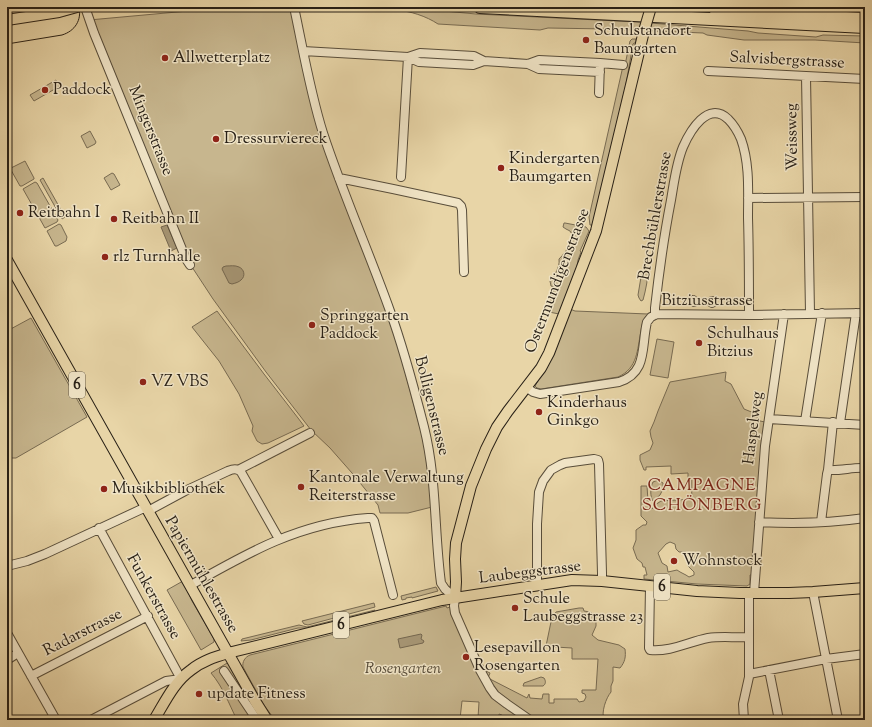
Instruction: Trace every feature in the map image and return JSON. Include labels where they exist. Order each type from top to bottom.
[{"type":"highway","points":[[480,7],[865,27]]},
{"type":"highway","points":[[638,7],[865,18]]},
{"type":"main road","points":[[7,13],[49,7]]},
{"type":"main road","points":[[7,20],[59,12],[77,7]]},
{"type":"main road","name":"Ostermundigenstrasse","points":[[455,598],[456,543],[471,486],[483,455],[497,427],[541,368],[549,353],[595,236],[651,7]]},
{"type":"main road","name":"Papiermühlestrasse","points":[[7,260],[267,720]]},
{"type":"main road","name":"Laubeggstrasse","points":[[154,720],[173,688],[182,678],[198,665],[215,657],[442,600],[572,580],[751,593],[813,592],[865,588]]},
{"type":"street","name":"Mingerstrasse","points":[[85,7],[94,33],[190,265]]},
{"type":"street","name":"Bolligenstrasse","points":[[294,7],[316,108],[324,134],[339,178],[391,312],[408,368],[424,428],[432,475],[441,583],[455,598]]},
{"type":"street","points":[[303,51],[408,57],[417,62],[473,65],[484,61],[528,64],[539,69],[600,72]]},
{"type":"street","points":[[401,177],[408,57]]},
{"type":"street","points":[[528,64],[539,60],[623,64]]},
{"type":"street","points":[[599,93],[600,63]]},
{"type":"street","name":"Salvisbergstrasse","points":[[708,71],[865,79]]},
{"type":"street","name":"Weissweg","points":[[806,76],[810,314]]},
{"type":"street","name":"Brechbühlerstrasse","points":[[655,315],[662,251],[677,168],[683,148],[692,130],[700,120],[710,114],[716,113],[725,116],[732,122],[743,145],[746,160],[748,176],[749,315]]},
{"type":"street","points":[[339,178],[393,189],[458,204],[461,206],[464,272]]},
{"type":"street","points":[[748,198],[865,197]]},
{"type":"street","points":[[805,421],[822,313]]},
{"type":"street","points":[[821,522],[827,474],[856,313]]},
{"type":"street","name":"Bitziusstrasse","points":[[526,387],[533,392],[541,394],[619,382],[627,379],[638,368],[647,323],[650,318],[655,315],[865,313]]},
{"type":"street","name":"Haspelweg","points":[[744,720],[742,706],[749,681],[751,593],[759,522],[765,446],[784,314]]},
{"type":"street","points":[[769,419],[865,425]]},
{"type":"street","points":[[7,566],[36,558],[99,528],[147,509],[231,470],[238,470],[310,433]]},
{"type":"street","points":[[537,585],[537,524],[539,492],[543,481],[551,470],[560,465],[593,459],[597,460],[599,464],[602,581]]},
{"type":"street","points":[[828,470],[858,467],[865,468]]},
{"type":"street","points":[[238,470],[242,474],[279,539]]},
{"type":"street","points":[[191,585],[279,539],[324,525],[372,518],[393,595]]},
{"type":"street","points":[[759,522],[797,523],[842,521],[865,518]]},
{"type":"street","name":"Funkerstrasse","points":[[99,528],[182,678]]},
{"type":"street","points":[[650,586],[650,650],[667,650],[702,639],[749,637]]},
{"type":"street","points":[[813,592],[838,720]]},
{"type":"street","points":[[455,598],[455,613],[480,670],[492,691],[499,698],[530,720]]},
{"type":"street","name":"Radarstrasse","points":[[31,676],[148,616]]},
{"type":"street","points":[[7,633],[56,720]]},
{"type":"street","points":[[7,660],[18,653]]},
{"type":"street","points":[[749,674],[826,659],[865,654]]},
{"type":"street","points":[[769,670],[779,720]]},
{"type":"street","points":[[224,671],[257,720]]},
{"type":"street","points":[[91,720],[166,681],[182,678]]},
{"type":"green space","name":"Springgarten Paddock","points":[[232,7],[291,7],[306,80],[396,338],[423,439],[429,475],[432,507],[408,513],[380,513],[378,505],[330,448],[311,430],[266,372],[213,299],[190,264],[89,20]]},
{"type":"green space","points":[[396,7],[421,7],[476,14],[638,22],[816,37],[823,35],[865,36],[865,43],[815,40],[744,40],[707,35],[703,33],[607,29],[548,28],[540,30],[438,24],[418,14],[396,10]]},
{"type":"green space","points":[[764,7],[865,7],[865,12]]},
{"type":"green space","points":[[632,39],[636,39],[636,42],[633,44],[626,84],[593,225],[590,225],[589,217],[623,66],[625,65],[630,41]]},
{"type":"green space","name":"Paddock","points":[[56,80],[60,86],[34,101],[30,95]]},
{"type":"green space","points":[[90,131],[96,142],[87,148],[81,136]]},
{"type":"green space","points":[[25,161],[34,179],[20,186],[11,168]]},
{"type":"green space","points":[[112,173],[120,185],[111,190],[104,178]]},
{"type":"green space","points":[[43,178],[65,217],[62,219],[40,180]]},
{"type":"green space","points":[[35,182],[58,220],[45,228],[23,189]]},
{"type":"green space","points":[[564,223],[586,227],[589,231],[580,251],[576,272],[559,314],[549,312],[552,307],[550,303],[554,287],[551,286],[550,281],[558,268],[559,259],[566,251],[573,236],[570,231],[563,227]]},
{"type":"green space","points":[[59,224],[67,237],[66,241],[55,246],[47,231]]},
{"type":"green space","points":[[645,267],[648,268],[647,280],[643,300],[641,301],[638,295],[641,277]]},
{"type":"green space","points":[[570,309],[575,311],[648,314],[642,324],[636,358],[629,369],[618,377],[541,389],[537,388],[535,386],[538,381],[537,380]]},
{"type":"green space","points":[[217,311],[304,426],[268,443],[262,444],[257,441],[252,431],[253,426],[239,394],[219,361],[192,327]]},
{"type":"green space","points":[[31,318],[87,417],[16,458],[7,458],[7,331]]},
{"type":"green space","points":[[657,339],[674,342],[668,378],[650,375]]},
{"type":"green space","points":[[726,372],[725,381],[731,384],[744,409],[754,413],[760,421],[765,422],[752,575],[750,575],[750,584],[747,586],[697,584],[644,579],[644,575],[647,575],[645,567],[643,567],[642,563],[637,559],[633,548],[636,540],[636,530],[643,525],[646,525],[647,522],[641,516],[641,486],[647,486],[648,501],[652,509],[661,501],[692,499],[691,478],[688,478],[688,473],[671,474],[671,466],[646,467],[646,470],[644,470],[640,460],[640,455],[650,450],[653,443],[650,431],[670,382]],"holes":[[[670,542],[675,544],[676,549],[679,552],[686,552],[688,566],[694,572],[694,575],[689,577],[677,570],[668,572],[667,566],[662,563],[658,553],[666,544]]]},
{"type":"green space","points":[[658,480],[663,483],[663,489],[660,495],[653,501],[651,487],[653,482]]},
{"type":"green space","points":[[183,581],[192,601],[214,639],[214,642],[201,650],[167,590]]},
{"type":"green space","points":[[436,587],[438,591],[402,600],[401,596]]},
{"type":"green space","points":[[374,603],[375,607],[308,625],[304,624],[302,621]]},
{"type":"green space","name":"Rosengarten","points":[[446,606],[447,608],[450,607],[485,684],[526,720],[502,720],[502,715],[499,714],[499,719],[478,718],[479,702],[462,701],[460,719],[470,720],[275,720],[264,705],[243,667],[244,660],[250,655]]},
{"type":"green space","points":[[583,608],[584,611],[590,612],[596,616],[596,626],[592,635],[598,640],[619,645],[625,649],[625,659],[622,666],[620,668],[613,667],[613,681],[611,692],[607,698],[604,709],[604,720],[535,720],[500,697],[482,669],[490,673],[488,678],[527,698],[529,694],[530,698],[542,699],[543,694],[549,694],[549,703],[554,703],[554,699],[577,699],[579,702],[584,701],[586,697],[585,694],[582,693],[582,690],[596,690],[598,659],[572,659],[572,648],[546,646],[552,617],[556,612]]},
{"type":"green space","points":[[375,610],[374,612],[317,626],[298,628],[251,640],[241,641],[242,639],[299,625],[307,627]]},
{"type":"green space","points":[[232,660],[267,720],[237,720],[222,690],[211,673]]},
{"type":"green space","points":[[541,677],[544,678],[545,681],[543,686],[523,686],[524,683]]},
{"type":"shaded area","points":[[167,225],[177,248],[171,251],[161,227]]},
{"type":"shaded area","points":[[226,266],[236,266],[241,268],[244,273],[244,277],[236,283],[229,283],[222,269]]},
{"type":"shaded area","points":[[421,634],[421,639],[424,641],[423,643],[400,648],[398,639]]},
{"type":"tram line","points":[[7,44],[62,35],[71,31],[78,21],[80,12],[79,7]]},
{"type":"place","name":"Schulstandort Baumgarten","points":[[586,40]]},
{"type":"place","name":"Allwetterplatz","points":[[165,58]]},
{"type":"place","name":"Paddock","points":[[45,90]]},
{"type":"place","name":"Dressurviereck","points":[[216,139]]},
{"type":"place","name":"Kindergarten Baumgarten","points":[[501,168]]},
{"type":"place","name":"Reitbahn I","points":[[20,213]]},
{"type":"place","name":"Reitbahn II","points":[[114,219]]},
{"type":"place","name":"rlz Turnhalle","points":[[105,257]]},
{"type":"place","name":"Springgarten Paddock","points":[[312,325]]},
{"type":"place","name":"Schulhaus Bitzius","points":[[699,343]]},
{"type":"place","name":"VZ VBS","points":[[143,382]]},
{"type":"place","name":"Kinderhaus Ginkgo","points":[[539,412]]},
{"type":"place","name":"Kantonale Verwaltung Reiterstrasse","points":[[301,487]]},
{"type":"place","name":"Musikbibliothek","points":[[104,489]]},
{"type":"place","name":"Wohnstock","points":[[674,561]]},
{"type":"place","name":"Schule Laubeggstrasse 23","points":[[515,608]]},
{"type":"place","name":"Lesepavillon Rosengarten","points":[[466,657]]},
{"type":"place","name":"update Fitness","points":[[199,694]]},
{"type":"district","name":"CAMPAGNE SCHÖNBERG","points":[[702,496]]}]
